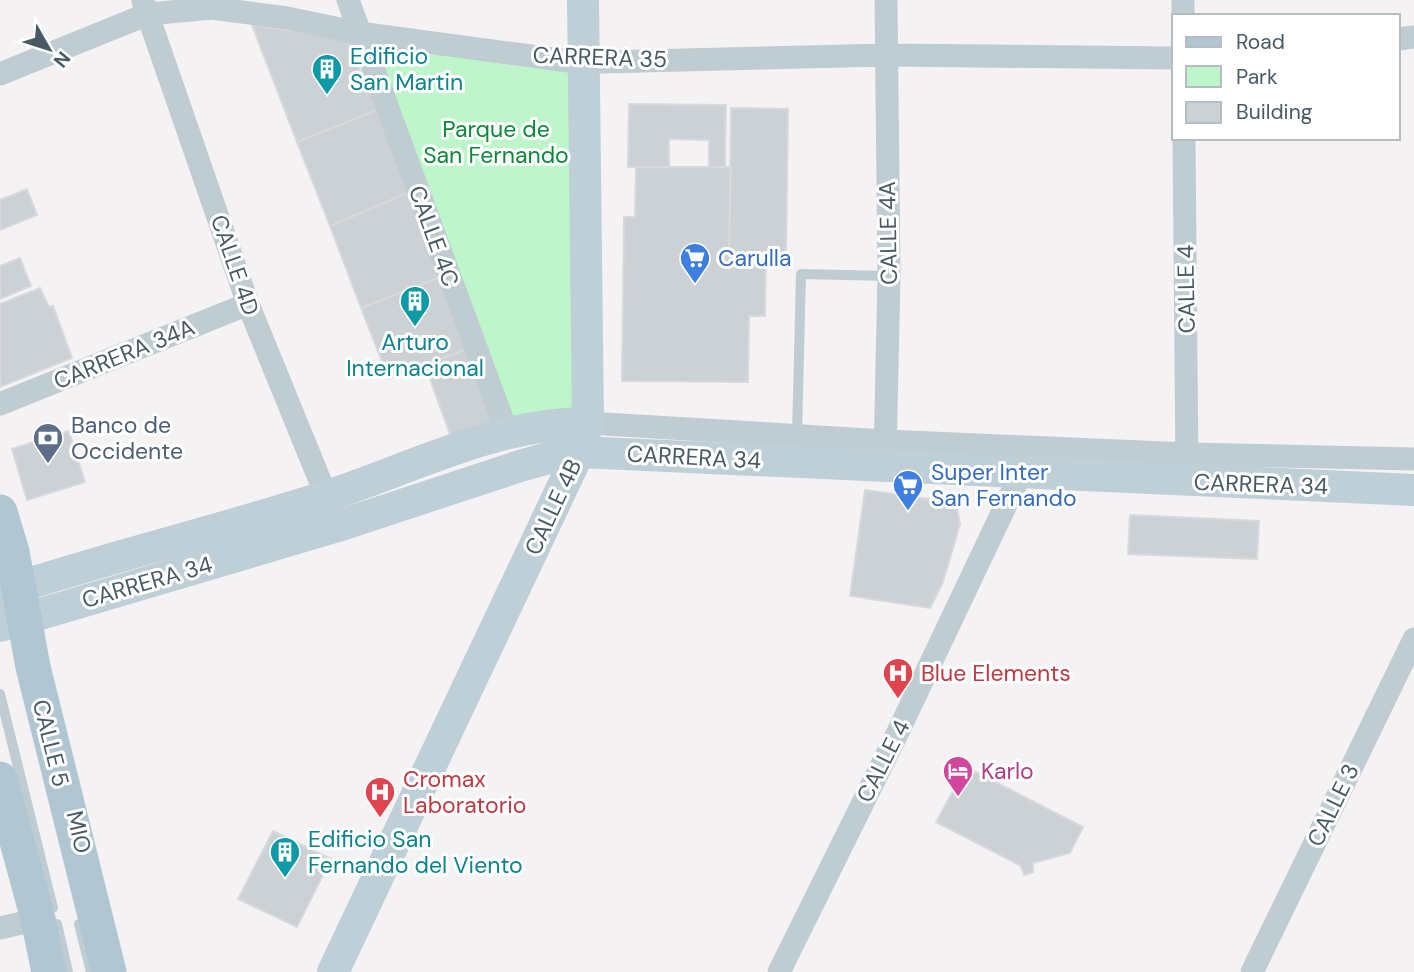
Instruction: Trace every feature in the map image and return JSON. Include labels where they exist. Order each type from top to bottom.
[{"type":"main road","name":"CALLE 5","points":[[0,512],[12,552],[8,607],[33,667],[109,972]]},
{"type":"main road","points":[[0,779],[38,919],[49,972]]},
{"type":"street","name":"CALLE 4C","points":[[348,0],[507,432]]},
{"type":"street","name":"CALLE 4B","points":[[333,972],[583,437],[583,0]]},
{"type":"street","name":"CALLE 4A","points":[[885,453],[889,276],[886,0]]},
{"type":"street","name":"CARRERA 35","points":[[0,74],[146,7],[212,8],[359,33],[584,61],[886,55],[1172,58]]},
{"type":"street","name":"CALLE 4D","points":[[146,7],[248,304],[338,526]]},
{"type":"street","name":"CALLE 4","points":[[1184,140],[1188,468]]},
{"type":"street","name":"CARRERA 34A","points":[[0,404],[248,304]]},
{"type":"street","name":"CARRERA 34","points":[[8,607],[507,432],[540,425],[583,437],[1188,468],[1414,490]]},
{"type":"street","name":"CARRERA 34","points":[[8,607],[338,526],[559,455],[583,437],[797,435],[885,453],[1021,473],[1414,459]]},
{"type":"street","name":"CALLE 4","points":[[779,972],[898,732],[1021,473]]},
{"type":"street","name":"CALLE 3","points":[[1252,972],[1414,639]]},
{"type":"street","points":[[0,928],[38,919]]},
{"type":"lane","points":[[797,435],[801,274],[889,276]]},
{"type":"lane","name":"MIO","points":[[0,694],[68,972]]},
{"type":"lane","points":[[75,909],[91,972]]},
{"type":"green space","name":"Parque de San Fernando","points":[[359,33],[568,61],[588,423],[507,432]]},
{"type":"building","name":"Edificio San Martin","points":[[252,25],[353,40],[361,62],[357,63],[365,83],[369,81],[380,109],[297,142]]},
{"type":"building","points":[[629,104],[726,105],[725,167],[709,167],[709,140],[669,139],[669,167],[628,167]]},
{"type":"building","points":[[731,108],[788,109],[786,255],[729,254]]},
{"type":"building","points":[[380,109],[412,191],[330,226],[297,142]]},
{"type":"building","name":"Carulla","points":[[636,167],[731,167],[729,254],[766,254],[765,316],[749,316],[748,382],[622,381],[624,217],[635,217]]},
{"type":"building","points":[[27,189],[37,215],[0,230],[0,200]]},
{"type":"building","points":[[412,191],[443,276],[361,308],[330,226]]},
{"type":"building","points":[[20,258],[31,286],[0,299],[0,266]]},
{"type":"building","name":"Arturo Internacional","points":[[443,276],[469,348],[389,379],[361,308]]},
{"type":"building","points":[[40,288],[49,307],[53,306],[72,358],[0,387],[0,304]]},
{"type":"building","points":[[469,348],[498,421],[451,437],[425,365]]},
{"type":"building","name":"Banco de Occidente","points":[[69,431],[85,482],[27,500],[12,449]]},
{"type":"building","points":[[865,490],[956,503],[960,524],[943,582],[930,608],[850,596]]},
{"type":"building","points":[[1130,515],[1259,521],[1257,559],[1128,554]]},
{"type":"building","name":"Karlo","points":[[966,767],[1083,827],[1070,853],[1033,863],[1033,872],[1024,875],[1021,866],[936,822]]},
{"type":"building","name":"Edificio San Fernando del Viento","points":[[273,831],[331,859],[297,927],[238,899]]},
{"type":"place","name":"Edificio San Martin","points":[[327,96]]},
{"type":"place","name":"Carulla","points":[[695,285]]},
{"type":"place","name":"Arturo Internacional","points":[[415,328]]},
{"type":"place","name":"Banco de Occidente","points":[[48,465]]},
{"type":"place","name":"Super Inter San Fernando","points":[[908,512]]},
{"type":"place","name":"Blue Elements","points":[[898,700]]},
{"type":"place","name":"Karlo","points":[[958,798]]},
{"type":"place","name":"Cromax Laboratorio","points":[[380,819]]},
{"type":"place","name":"Edificio San Fernando del Viento","points":[[285,879]]}]
